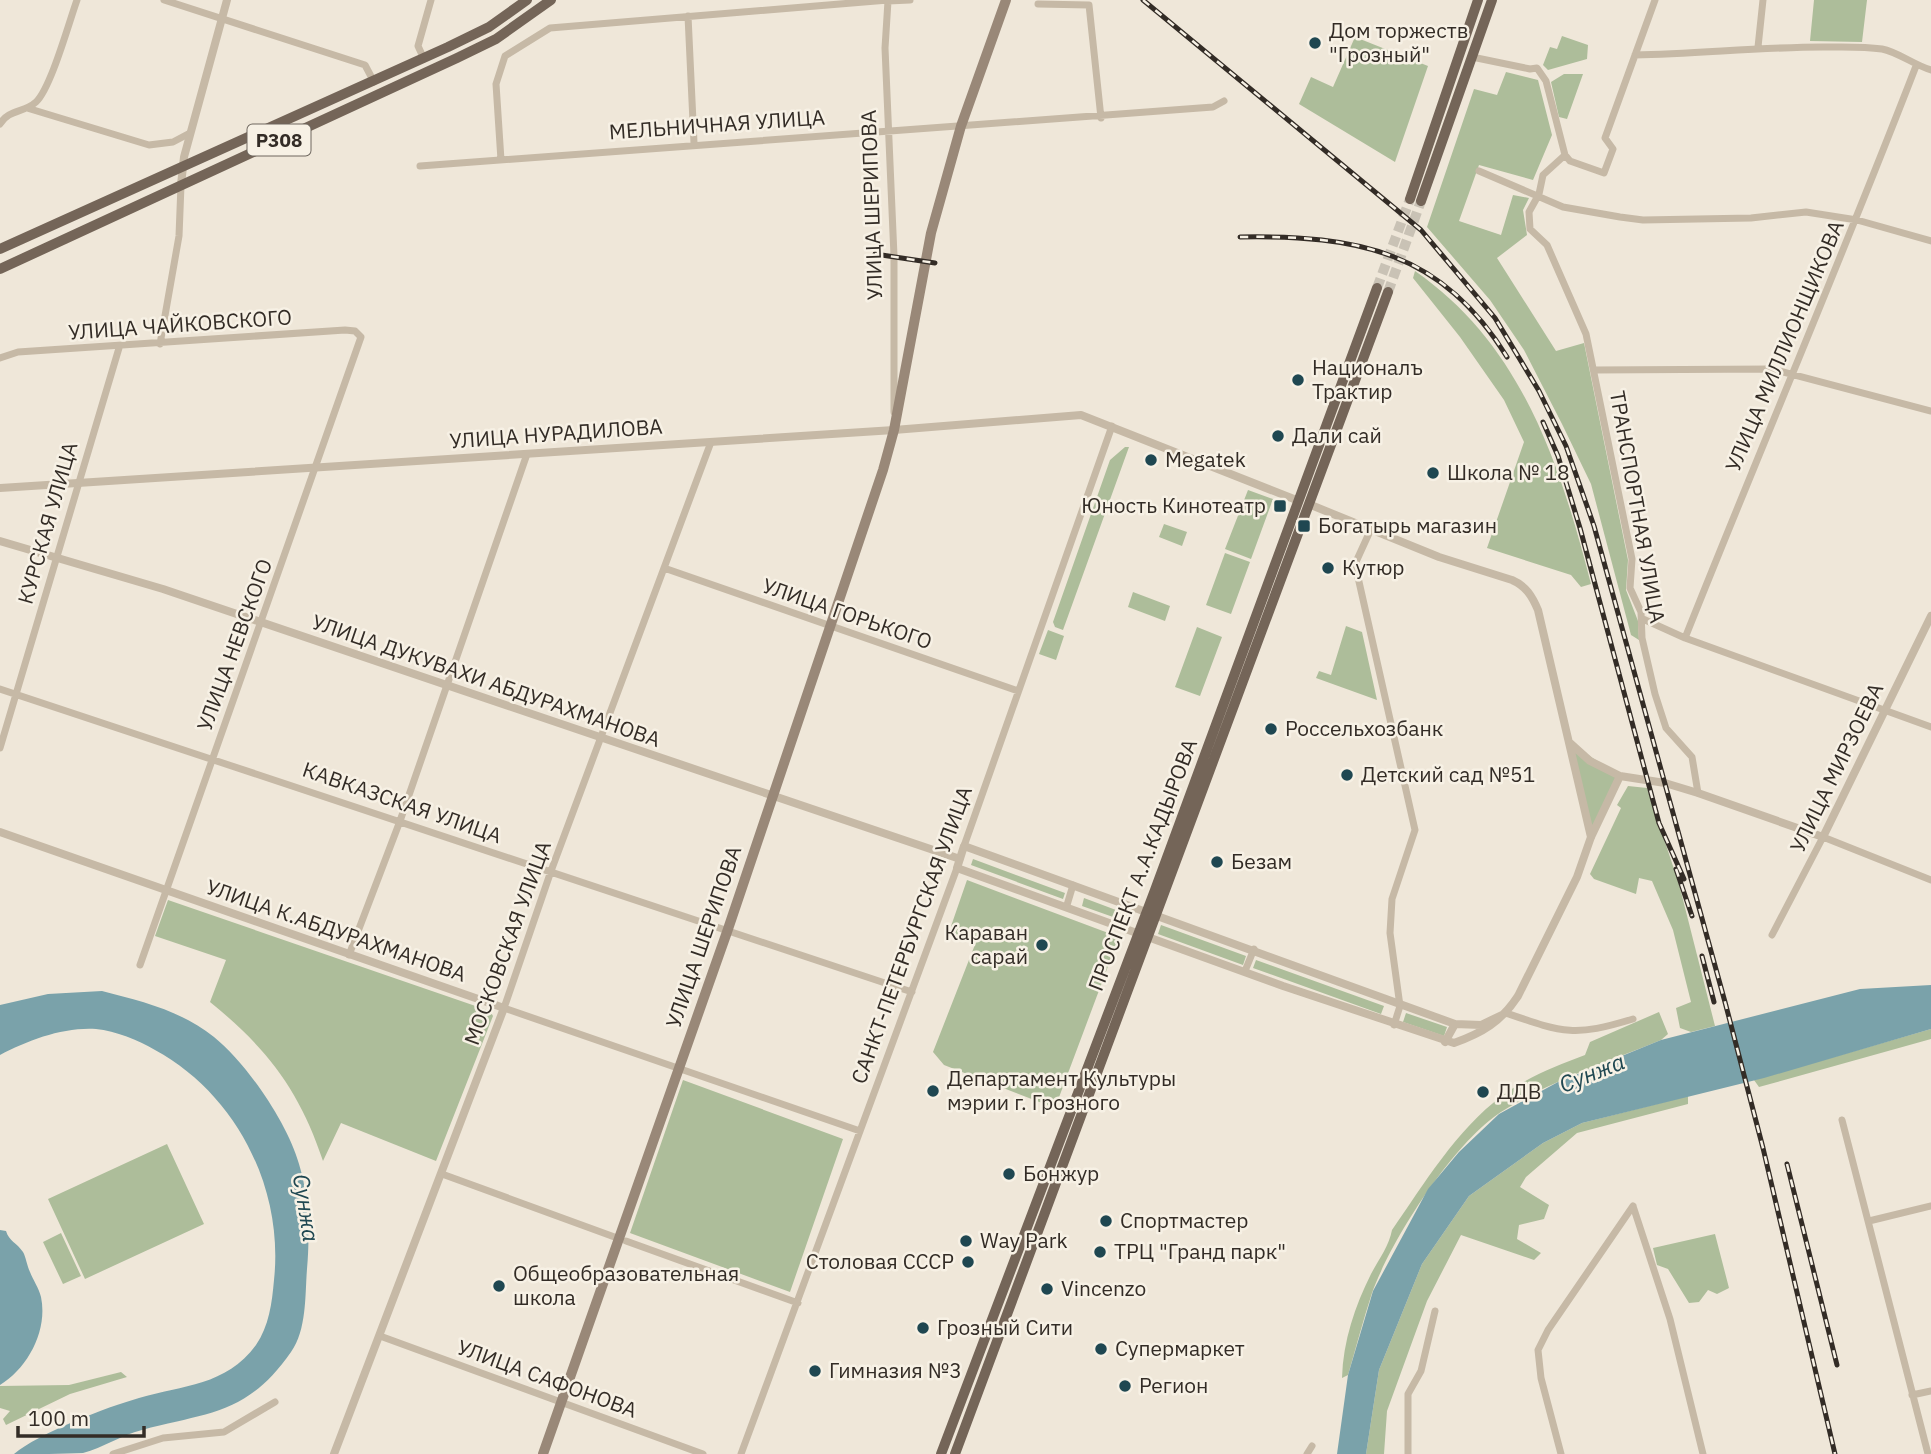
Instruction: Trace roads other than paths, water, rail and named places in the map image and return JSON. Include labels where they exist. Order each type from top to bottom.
[{"type":"main road","name":"p308","points":[[0,249],[424,59],[489,27],[527,0]]},
{"type":"main road","name":"P308","points":[[0,269],[457,58],[496,38],[551,0]]},
{"type":"main road","name":"УЛИЦА ШЕРИПОВА","points":[[543,1454],[623,1240],[894,430],[924,262],[961,126],[1006,0]]},
{"type":"main road","points":[[1478,0],[1415,200],[1492,0]]},
{"type":"main road","name":"ПРОСПЕКТ А.А.КАДЫРОВА","points":[[955,1454],[1150,936],[1152,914],[1382,290]]},
{"type":"main road","name":"ПРОСПЕКТ А.А.КАДЫРОВА","points":[[941,1454],[1138,932],[1152,914]]},
{"type":"street","points":[[0,124],[5,116],[37,102],[46,88],[78,0]]},
{"type":"street","points":[[164,0],[365,65],[374,82]]},
{"type":"street","points":[[160,344],[180,236],[182,168],[227,0]]},
{"type":"street","points":[[424,59],[418,46],[432,0]]},
{"type":"street","name":"УЛИЦА ШЕРИПОВА","points":[[888,0],[885,48],[894,256],[894,430]]},
{"type":"street","points":[[501,160],[496,84],[505,55],[550,28],[909,0]]},
{"type":"street","points":[[1472,57],[1530,69],[1537,68],[1546,81],[1565,155],[1570,161],[1604,173],[1613,149],[1605,138],[1655,0]]},
{"type":"street","points":[[1758,47],[1763,0]]},
{"type":"street","points":[[1038,4],[1089,5],[1101,118]]},
{"type":"street","points":[[688,16],[694,143]]},
{"type":"street","points":[[1634,55],[1686,54],[1758,47],[1885,49],[1916,66],[1931,69]]},
{"type":"street","name":"УЛИЦА МИЛЛИОНЩИКОВА","points":[[1685,638],[1791,374],[1857,220],[1916,66]]},
{"type":"street","name":"МЕЛЬНИЧНАЯ УЛИЦА","points":[[420,166],[694,143],[1101,118],[1213,107],[1224,101]]},
{"type":"street","points":[[27,108],[149,145],[173,142],[190,133]]},
{"type":"street","points":[[1539,194],[1543,175],[1565,155]]},
{"type":"street","points":[[1479,171],[1563,206],[1643,220],[1751,218],[1806,212],[1857,220],[1931,241]]},
{"type":"street","name":"ТРАНСПОРТНАЯ УЛИЦА","points":[[1539,194],[1529,212],[1530,229],[1547,245],[1566,282],[1586,334],[1632,559],[1630,588],[1643,619],[1642,638],[1665,727],[1677,744],[1692,757],[1698,793]]},
{"type":"street","name":"УЛИЦА ЧАЙКОВСКОГО","points":[[0,358],[18,352],[119,348],[345,330],[355,331],[361,337]]},
{"type":"street","name":"УЛИЦА НЕВСКОГО","points":[[140,965],[361,337]]},
{"type":"street","name":"КУРСКАЯ УЛИЦА","points":[[0,748],[119,348]]},
{"type":"street","points":[[1594,370],[1772,369],[1931,411]]},
{"type":"street","name":"УЛИЦА НУРАДИЛОВА","points":[[0,488],[894,430],[1081,415],[1371,530],[1521,584],[1532,596],[1591,837]]},
{"type":"street","name":"САНКТ-ПЕТЕРБУРГСКАЯ УЛИЦА","points":[[741,1454],[912,992],[1112,426]]},
{"type":"street","name":"МОСКОВСКАЯ УЛИЦА","points":[[334,1454],[504,1008],[551,871],[711,442]]},
{"type":"street","points":[[349,955],[400,821],[527,454]]},
{"type":"street","points":[[1371,530],[1355,564],[1416,830],[1392,899],[1390,933],[1400,1006],[1394,1025]]},
{"type":"street","name":"УЛИЦА ДУКУВАХИ АБДУРАХМАНОВА","points":[[0,541],[262,622],[772,796],[1445,1042]]},
{"type":"street","name":"УЛИЦА ГОРЬКОГО","points":[[664,568],[1018,691]]},
{"type":"street","name":"УЛИЦА МИРЗОЕВА","points":[[1772,935],[1931,617]]},
{"type":"street","points":[[1643,619],[1685,638],[1931,727]]},
{"type":"street","name":"КАВКАЗСКАЯ УЛИЦА","points":[[0,689],[912,992]]},
{"type":"street","points":[[1570,743],[1590,761],[1620,776],[1698,793],[1823,837],[1931,880]]},
{"type":"street","points":[[1455,1024],[1445,1042],[1454,1043],[1480,1033],[1506,1013],[1577,877],[1591,837],[1620,776]]},
{"type":"street","name":"УЛИЦА К.АБДУРАХМАНОВА","points":[[0,832],[860,1131]]},
{"type":"street","points":[[964,846],[1455,1024],[1481,1026],[1506,1013],[1555,1030],[1588,1032],[1633,1018]]},
{"type":"street","points":[[1066,905],[1073,885]]},
{"type":"street","points":[[1245,971],[1254,949]]},
{"type":"street","points":[[1842,1120],[1928,1454]]},
{"type":"street","points":[[442,1174],[798,1303]]},
{"type":"street","points":[[1561,1454],[1541,1378],[1538,1350],[1548,1330],[1633,1206],[1670,1319],[1703,1454]]},
{"type":"street","points":[[1869,1221],[1931,1206]]},
{"type":"street","points":[[1408,1454],[1408,1394],[1421,1371],[1435,1311]]},
{"type":"street","name":"УЛИЦА САФОНОВА","points":[[380,1336],[703,1454]]},
{"type":"street","points":[[1912,1395],[1931,1391]]},
{"type":"street","points":[[113,1454],[163,1438],[224,1432],[275,1402]]},
{"type":"street","points":[[1307,1454],[1312,1447]]},
{"type":"water","name":"Сунжа","points":[[1931,985],[1931,1029],[1764,1078],[1582,1123],[1543,1143],[1469,1196],[1422,1264],[1379,1370],[1366,1454],[1337,1454],[1348,1375],[1373,1291],[1428,1189],[1459,1152],[1499,1114],[1558,1082],[1661,1040],[1860,989]]},
{"type":"water","name":"Сунжа","points":[[102,991],[161,1008],[202,1028],[240,1062],[276,1112],[299,1164],[307,1202],[308,1243],[303,1323],[291,1352],[275,1373],[242,1400],[225,1408],[134,1432],[83,1453],[14,1454],[56,1429],[92,1414],[139,1398],[203,1382],[231,1369],[256,1345],[271,1306],[275,1246],[271,1211],[262,1178],[249,1147],[231,1118],[209,1092],[184,1069],[155,1050],[127,1036],[104,1030],[59,1032],[0,1055],[0,1005],[48,994]]},
{"type":"water","points":[[0,1230],[6,1231],[23,1252],[40,1294],[42,1310],[34,1347],[19,1369],[0,1385]]},
{"type":"tunnel","points":[[1377,288],[1410,199]]},
{"type":"tunnel","points":[[1388,292],[1421,201]]},
{"type":"railway","points":[[1143,0],[1421,230],[1495,318],[1539,391],[1566,446],[1594,526],[1725,1002],[1763,1148],[1835,1454]]},
{"type":"railway","points":[[1240,237],[1322,240],[1359,246],[1393,256],[1425,272],[1454,293],[1482,321],[1507,357]]},
{"type":"railway","points":[[875,254],[935,263]]},
{"type":"railway","points":[[1543,422],[1558,456],[1580,528],[1659,823],[1684,879]]},
{"type":"railway","points":[[1676,869],[1692,916]]},
{"type":"railway","points":[[1702,956],[1714,1002]]},
{"type":"railway","points":[[1787,1164],[1837,1365]]},
{"type":"place","name":"Дом торжеств \"Грозный\"","points":[[1315,43]]},
{"type":"place","name":"Националъ Трактир","points":[[1298,380]]},
{"type":"place","name":"Дали сай","points":[[1278,436]]},
{"type":"place","name":"Megatek","points":[[1151,460]]},
{"type":"place","name":"Школа № 18","points":[[1433,473]]},
{"type":"place","name":"Юность Кинотеатр","points":[[1280,506]]},
{"type":"place","name":"Богатырь магазин","points":[[1304,526]]},
{"type":"place","name":"Кутюр","points":[[1328,568]]},
{"type":"place","name":"Россельхозбанк","points":[[1271,729]]},
{"type":"place","name":"Детский сад №51","points":[[1347,775]]},
{"type":"place","name":"Безам","points":[[1217,862]]},
{"type":"place","name":"Караван сарай","points":[[1042,945]]},
{"type":"place","name":"Департамент Культуры мэрии г. Грозного","points":[[933,1091]]},
{"type":"place","name":"ДДВ","points":[[1483,1092]]},
{"type":"place","name":"Бонжур","points":[[1009,1174]]},
{"type":"place","name":"Спортмастер","points":[[1106,1221]]},
{"type":"place","name":"Way Park","points":[[966,1241]]},
{"type":"place","name":"ТРЦ \"Гранд парк\"","points":[[1100,1252]]},
{"type":"place","name":"Столовая СССР","points":[[968,1262]]},
{"type":"place","name":"Общеобразовательная школа","points":[[499,1286]]},
{"type":"place","name":"Vincenzo","points":[[1047,1289]]},
{"type":"place","name":"Грозный Сити","points":[[923,1328]]},
{"type":"place","name":"Супермаркет","points":[[1101,1349]]},
{"type":"place","name":"Гимназия №3","points":[[815,1371]]},
{"type":"place","name":"Регион","points":[[1125,1386]]}]
